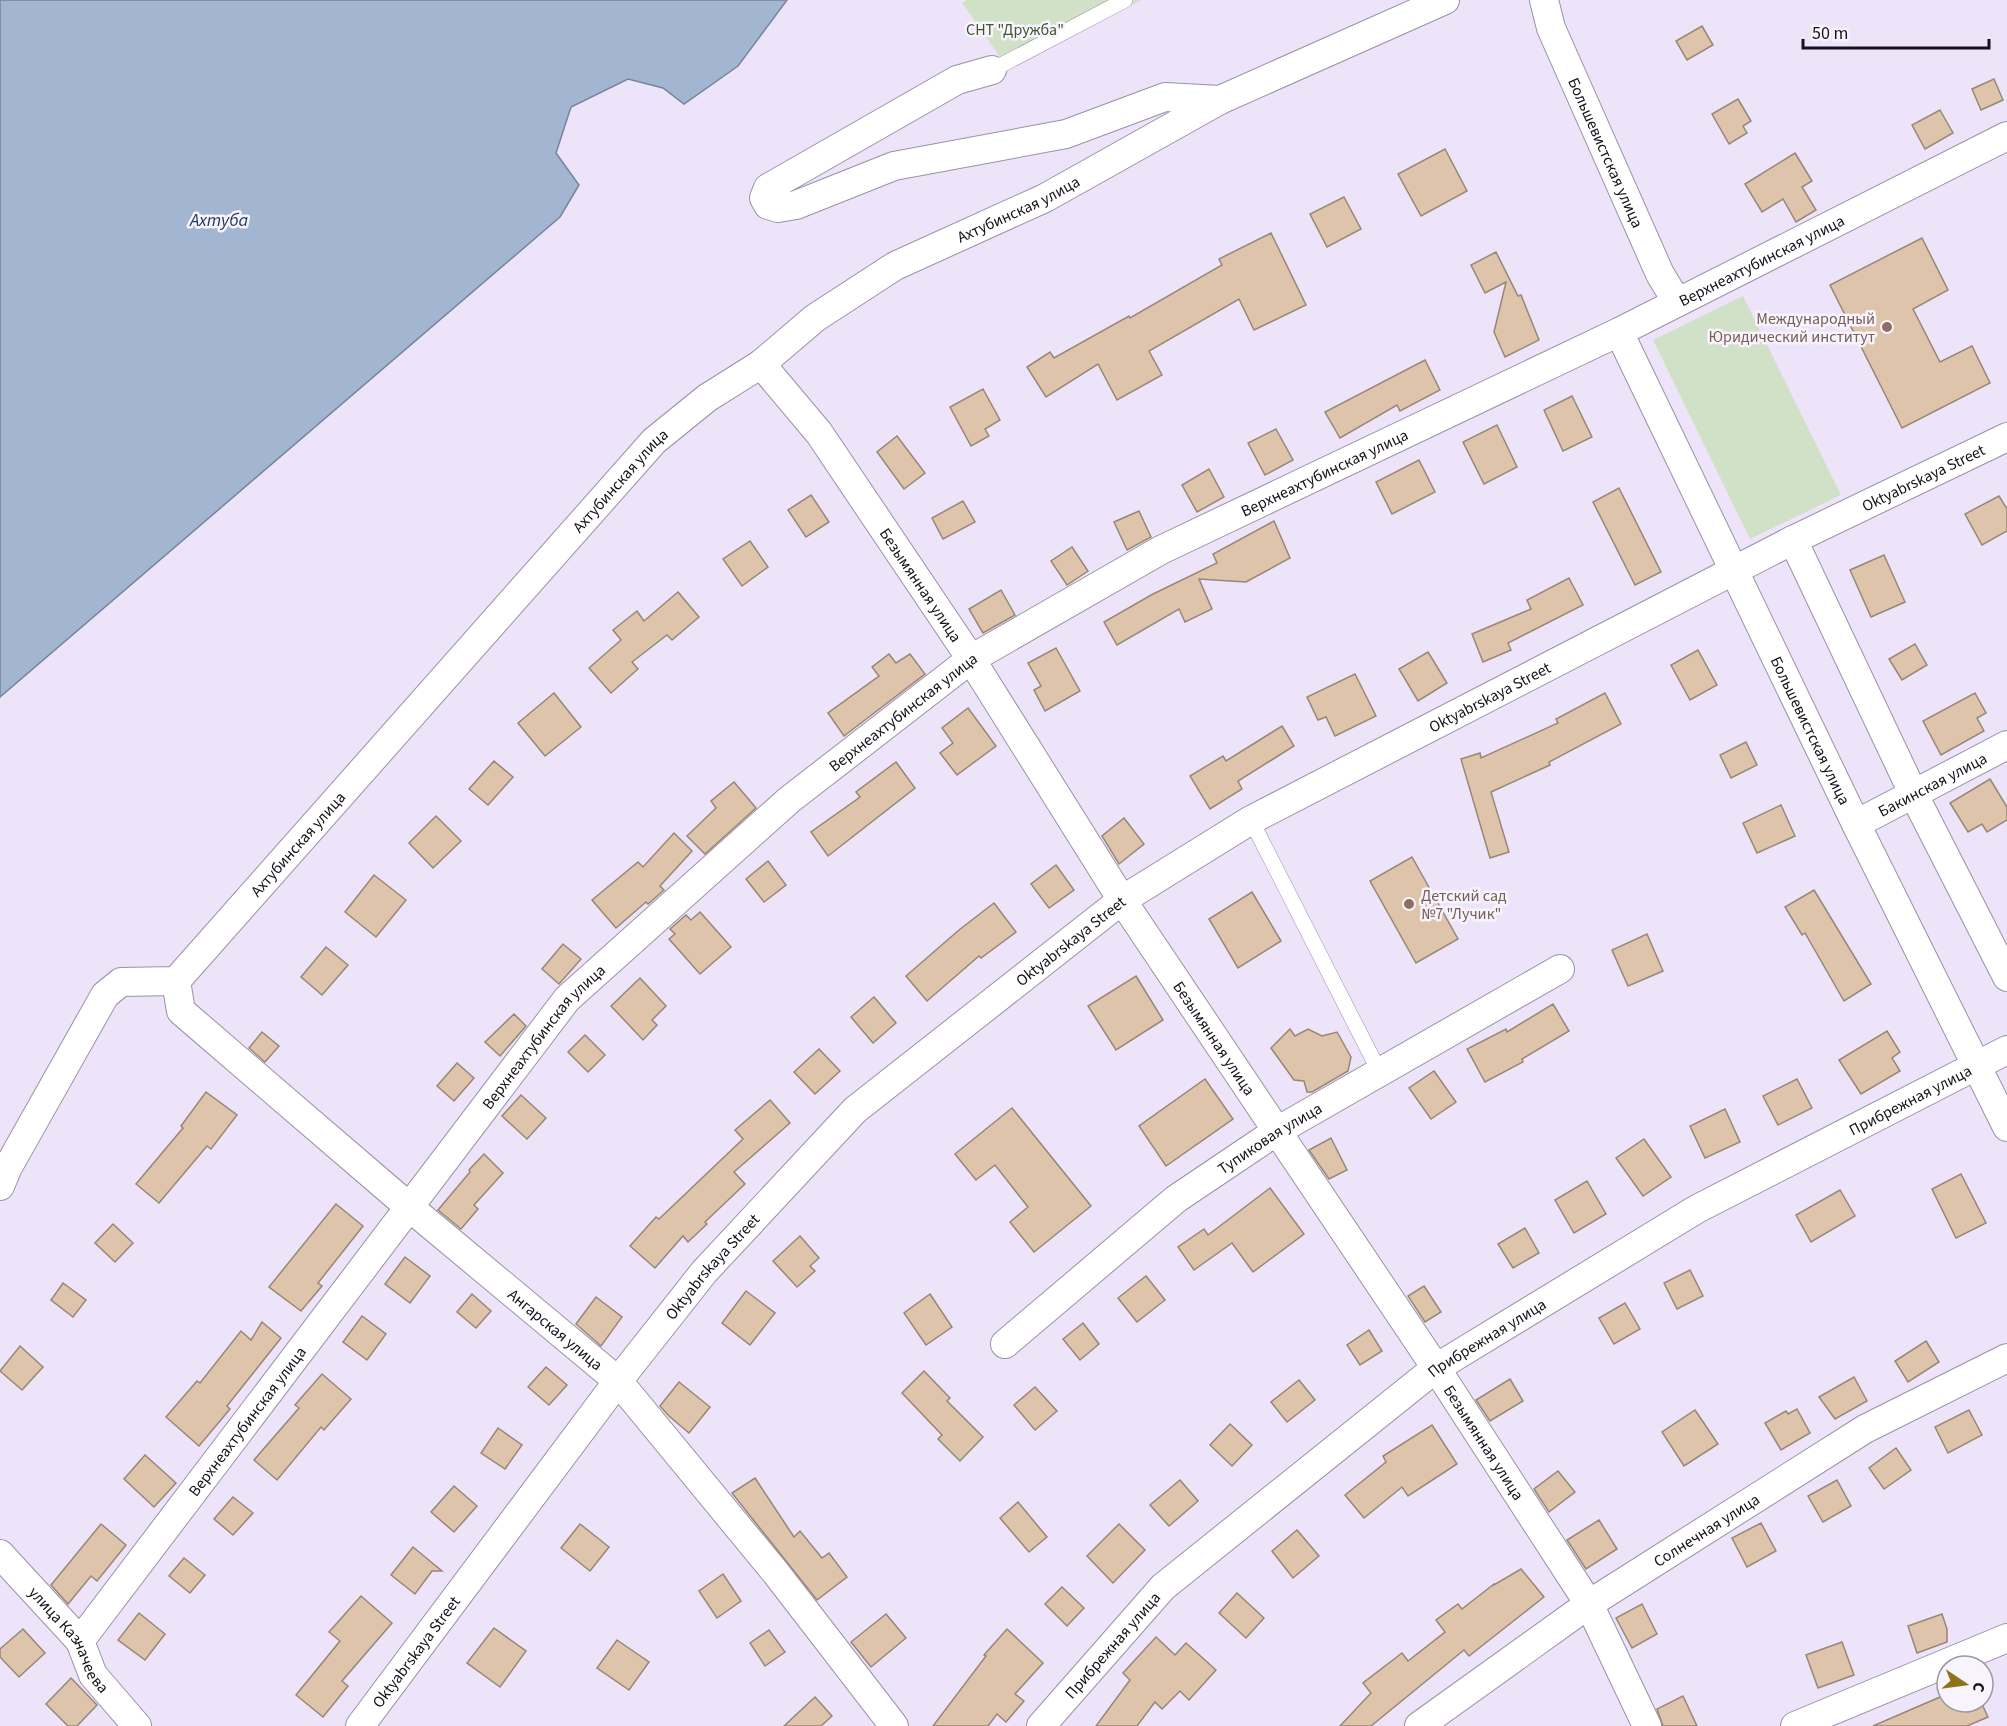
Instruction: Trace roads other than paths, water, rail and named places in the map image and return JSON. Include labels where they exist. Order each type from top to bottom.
[{"type":"street","name":"Ахтубинская улица","points":[[176,981],[654,441],[707,398],[760,364],[815,318],[895,266],[1045,198],[1220,100],[1445,0]]},
{"type":"street","name":"Большевистская улица","points":[[1544,0],[1551,28],[1655,264],[1677,303]]},
{"type":"street","points":[[992,70],[957,80],[768,188],[764,198],[768,205],[778,208],[796,205],[894,166],[1066,134],[1165,97],[1220,100]]},
{"type":"street","name":"Верхнеахтубинская улица","points":[[80,1641],[567,999],[789,800],[971,659],[1161,550],[1619,332],[2007,136]]},
{"type":"street","name":"Большевистская улица","points":[[1619,332],[1856,824],[2007,1127]]},
{"type":"street","name":"Безымянная улица","points":[[760,364],[819,434],[971,659],[1122,900],[1436,1368],[1589,1604],[1647,1726]]},
{"type":"street","name":"Oktyabrskaya Street","points":[[360,1726],[618,1381],[704,1272],[855,1110],[1122,900],[1251,820],[1793,540],[2007,438]]},
{"type":"street","points":[[1793,540],[1913,793],[2007,977]]},
{"type":"street","name":"Бакинская улица","points":[[1856,824],[2007,746]]},
{"type":"street","name":"Тупиковая улица","points":[[1005,1344],[1176,1199],[1277,1131],[1560,969]]},
{"type":"street","points":[[0,1186],[8,1167],[105,995],[121,982],[176,981]]},
{"type":"street","name":"Ангарская улица","points":[[176,981],[181,1011],[408,1206],[618,1381],[776,1573],[894,1726]]},
{"type":"street","name":"Прибрежная улица","points":[[1041,1726],[1163,1587],[1436,1368],[1697,1209],[2007,1050]]},
{"type":"street","name":"Солнечная улица","points":[[1419,1726],[1589,1604],[1865,1430],[2007,1358]]},
{"type":"street","name":"улица Казначеева","points":[[0,1554],[80,1641],[93,1675],[137,1726]]},
{"type":"street","points":[[1795,1726],[2007,1638]]},
{"type":"lane","points":[[992,70],[1125,0]]},
{"type":"lane","points":[[1251,820],[1379,1071]]},
{"type":"water","name":"Ахтуба","points":[[0,0],[787,0],[738,66],[684,104],[663,88],[628,79],[571,107],[556,153],[579,185],[560,217],[0,697]]},
{"type":"place","name":"Международный Юридический институт","points":[[1887,327]]},
{"type":"place","name":"Детский сад №7 \"Лучик\"","points":[[1409,904]]},
{"type":"park label","name":"СНТ \"Дружба\"","points":[[1015,29]]}]
